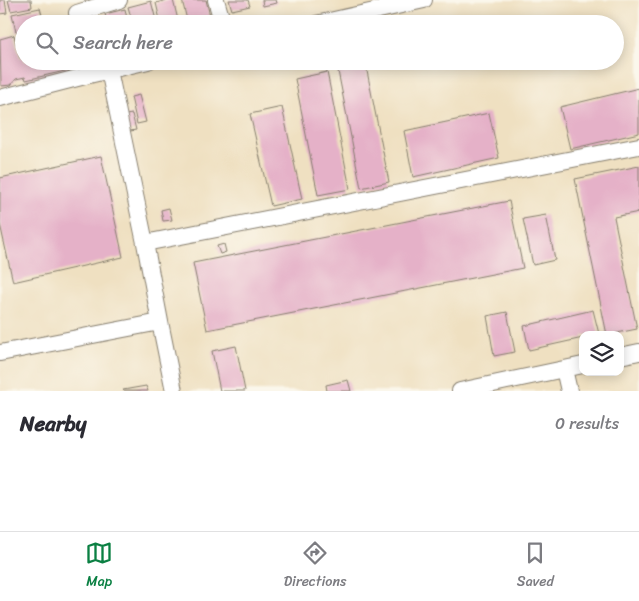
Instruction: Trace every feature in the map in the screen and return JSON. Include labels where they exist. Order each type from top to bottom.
[{"type":"street","points":[[77,12],[119,0]]},
{"type":"street","points":[[216,0],[220,15]]},
{"type":"street","points":[[344,15],[371,6],[424,0]]},
{"type":"street","points":[[0,98],[85,70]]},
{"type":"street","points":[[109,70],[174,391]]},
{"type":"street","points":[[145,242],[639,146]]},
{"type":"street","points":[[0,353],[160,322]]},
{"type":"street","points":[[624,355],[639,352]]},
{"type":"street","points":[[460,391],[579,366]]},
{"type":"street","points":[[564,369],[569,391]]},
{"type":"building","points":[[0,0],[5,0],[7,13],[0,14]]},
{"type":"building","points":[[8,0],[31,0],[32,7],[11,11]]},
{"type":"building","points":[[173,0],[177,15],[159,15],[156,3]]},
{"type":"building","points":[[182,0],[206,0],[210,15],[186,15]]},
{"type":"building","points":[[229,0],[248,0],[250,6],[232,10]]},
{"type":"building","points":[[262,0],[276,0],[277,3],[263,6]]},
{"type":"building","points":[[151,1],[155,15],[130,15],[128,7]]},
{"type":"building","points":[[40,8],[42,15],[15,15],[15,28],[12,14]]},
{"type":"building","points":[[125,9],[126,15],[105,15]]},
{"type":"building","points":[[14,35],[15,70],[69,70],[26,80],[25,77],[16,79],[11,85],[1,86],[0,39]]},
{"type":"building","points":[[367,70],[389,182],[361,188],[338,71]]},
{"type":"building","points":[[327,72],[350,189],[318,195],[295,79]]},
{"type":"building","points":[[639,88],[639,133],[570,149],[560,107]]},
{"type":"building","points":[[139,95],[146,122],[137,124],[131,97]]},
{"type":"building","points":[[282,107],[302,199],[271,206],[250,114]]},
{"type":"building","points":[[489,113],[499,158],[413,177],[404,131]]},
{"type":"building","points":[[132,114],[136,130],[125,132],[126,115]]},
{"type":"building","points":[[101,156],[123,257],[13,282],[0,224],[0,178]]},
{"type":"building","points":[[639,166],[639,212],[614,217],[637,329],[624,332],[606,331],[575,179]]},
{"type":"building","points":[[509,201],[523,268],[207,330],[193,263]]},
{"type":"building","points":[[169,208],[172,220],[163,221],[161,210]]},
{"type":"building","points":[[546,215],[555,260],[533,265],[523,219]]},
{"type":"building","points":[[224,244],[226,252],[220,254],[217,246]]},
{"type":"building","points":[[593,310],[598,331],[579,331],[579,339],[529,350],[524,326]]},
{"type":"building","points":[[507,312],[515,352],[494,356],[487,316]]},
{"type":"building","points":[[236,346],[245,391],[220,391],[212,351]]},
{"type":"building","points":[[348,380],[351,391],[327,391],[326,385]]},
{"type":"building","points":[[146,386],[148,391],[123,390]]}]
